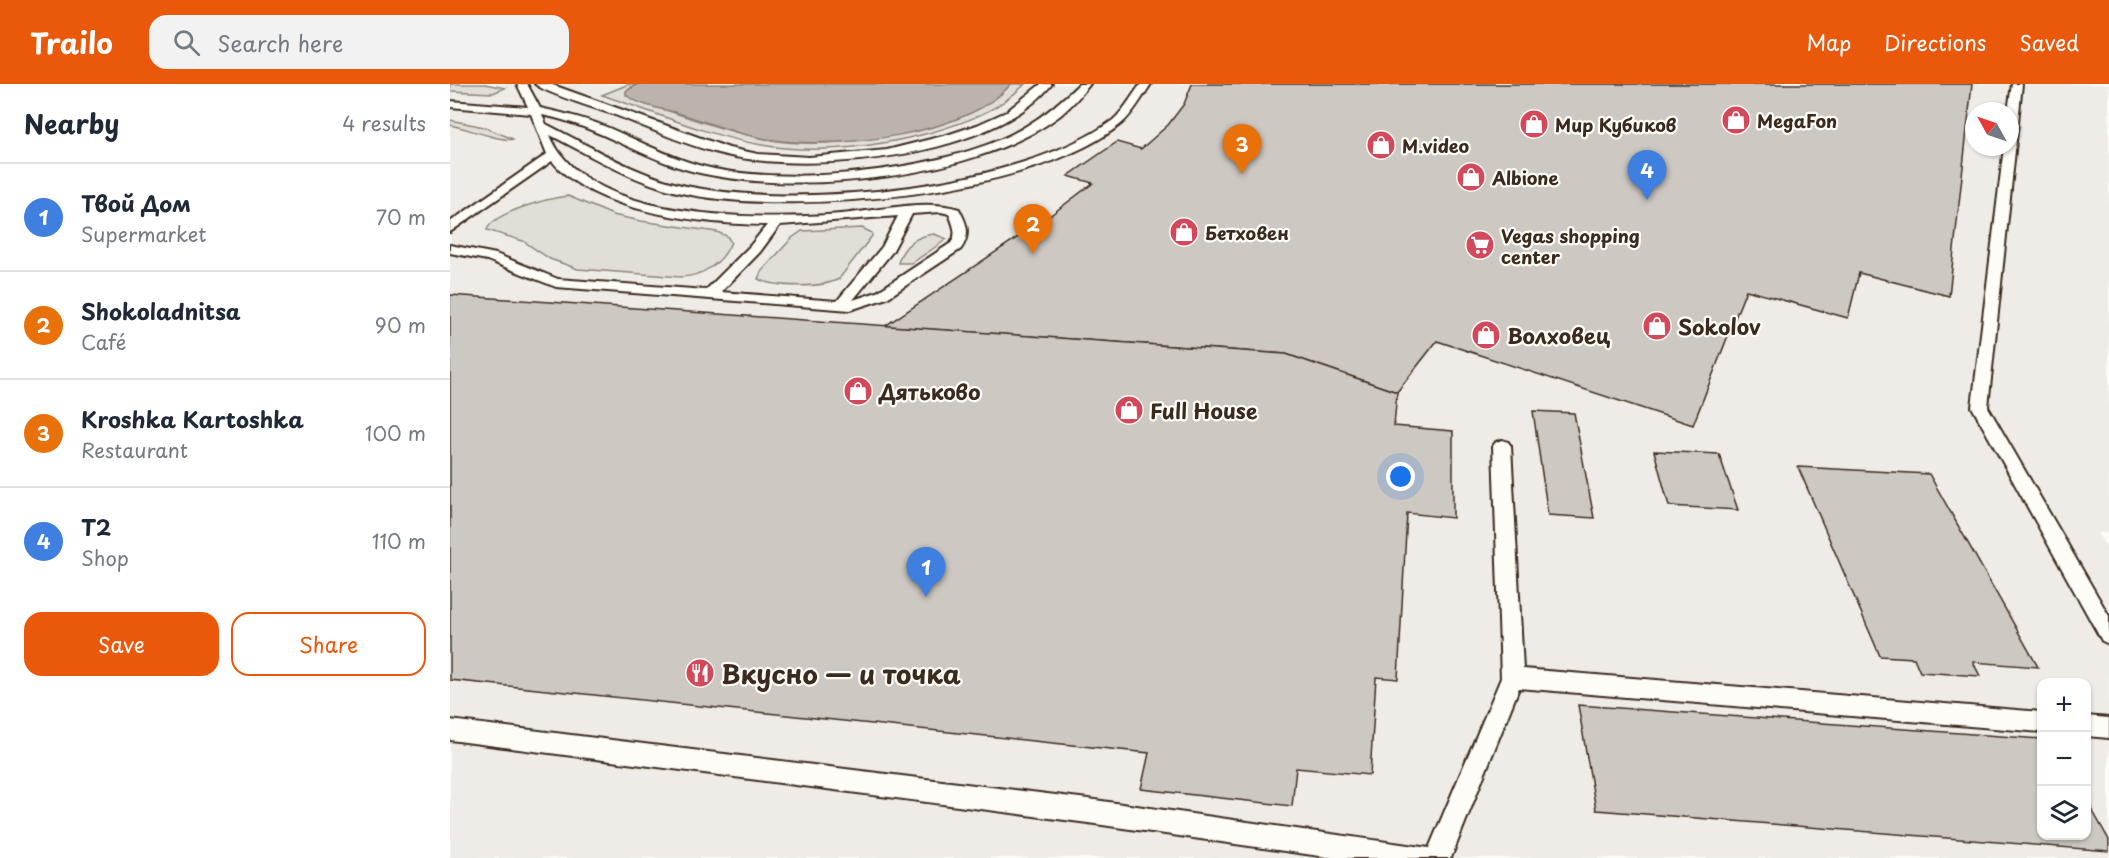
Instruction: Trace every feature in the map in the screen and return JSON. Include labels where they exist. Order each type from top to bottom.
[{"type":"lane","points":[[450,249],[491,257],[556,283],[840,306],[860,304],[882,295],[956,246],[962,234],[956,216],[942,208],[777,220],[690,214],[640,205],[583,182],[566,170],[553,155],[522,84]]},
{"type":"lane","points":[[540,84],[720,149],[764,158],[817,160],[883,153],[953,138],[1015,112],[1047,84]]},
{"type":"lane","points":[[450,104],[534,109],[588,124],[702,170],[761,178],[816,178],[908,169],[972,153],[1002,142],[1046,121],[1064,108],[1085,84]]},
{"type":"lane","points":[[541,126],[639,174],[673,187],[741,197],[832,197],[952,183],[998,175],[1035,164],[1072,150],[1096,136],[1120,118],[1134,103],[1146,84]]},
{"type":"lane","points":[[2015,102],[2017,84]]},
{"type":"lane","points":[[450,228],[553,155]]},
{"type":"lane","points":[[2009,156],[1980,407],[2109,634]]},
{"type":"lane","points":[[840,306],[893,240],[903,225],[907,212]]},
{"type":"lane","points":[[709,296],[761,242],[777,220]]},
{"type":"lane","points":[[1438,858],[1512,678],[1502,446]]},
{"type":"lane","points":[[1512,678],[2037,722]]},
{"type":"lane","points":[[2091,726],[2109,728]]},
{"type":"lane","points":[[450,730],[1088,811],[1423,858]]},
{"type":"shaded area","points":[[450,84],[2109,84],[2109,533],[2097,533],[2109,550],[2109,858],[450,858]]},
{"type":"shaded area","points":[[450,84],[485,84],[505,88],[493,93],[450,91]]},
{"type":"shaded area","points":[[629,84],[638,84],[631,87],[630,98],[700,122],[771,140],[827,143],[863,140],[930,127],[980,108],[1011,84],[1025,84],[992,109],[942,129],[867,146],[804,149],[762,145],[722,136],[602,95]]},
{"type":"shaded area","points":[[638,84],[1011,84],[991,102],[964,116],[933,127],[865,140],[800,142],[774,140],[739,133],[638,102],[626,95],[626,91]]},
{"type":"shaded area","points":[[450,120],[484,127],[513,139],[501,139],[450,125]]},
{"type":"shaded area","points":[[568,196],[613,215],[717,232],[727,236],[731,242],[723,256],[711,267],[697,274],[681,277],[578,269],[550,259],[523,241],[487,230],[491,223],[511,212],[536,203]]},
{"type":"shaded area","points":[[862,228],[872,233],[872,236],[839,279],[822,284],[799,286],[776,284],[758,279],[761,272],[792,238],[802,231]]},
{"type":"shaded area","points":[[934,234],[947,239],[912,263],[898,263],[903,251],[911,242]]},
{"type":"building","name":"Vegas shopping center","points":[[1192,84],[1972,84],[1970,102],[1965,102],[1965,149],[1949,296],[1859,273],[1848,318],[1746,290],[1693,425],[1437,341],[1397,392],[1286,354],[885,326],[1048,217],[1093,183],[1068,176],[1117,142],[1141,149],[1168,125],[1184,104]]},
{"type":"building","points":[[450,295],[1286,354],[1397,392],[1394,426],[1453,431],[1453,518],[1407,513],[1398,679],[1376,677],[1370,775],[1296,768],[1292,806],[1141,789],[1149,753],[450,680]]},
{"type":"building","points":[[1533,411],[1574,413],[1594,518],[1548,515]]},
{"type":"building","points":[[1654,451],[1719,454],[1738,510],[1669,506]]},
{"type":"building","points":[[1798,467],[1929,474],[2038,667],[1973,662],[1980,676],[1920,672],[1914,658],[1880,656]]},
{"type":"building","points":[[1578,705],[2037,739],[2037,840],[2091,840],[2091,808],[2109,840],[2109,851],[1596,810]]},
{"type":"place","name":"MegaFon","points":[[1736,120]]},
{"type":"place","name":"Мир Кубиков","points":[[1534,124]]},
{"type":"place","name":"M.video","points":[[1381,145]]},
{"type":"place","name":"Kroshka Kartoshka","points":[[1242,174]]},
{"type":"place","name":"Albione","points":[[1471,177]]},
{"type":"place","name":"T2","points":[[1647,200]]},
{"type":"place","name":"Бетховен","points":[[1184,232]]},
{"type":"place","name":"Vegas shopping center","points":[[1480,245]]},
{"type":"place","name":"Shokoladnitsa","points":[[1033,254]]},
{"type":"place","name":"Sokolov","points":[[1657,326]]},
{"type":"place","name":"Волховец","points":[[1486,335]]},
{"type":"place","name":"Дятьково","points":[[858,391]]},
{"type":"place","name":"Full House","points":[[1129,410]]},
{"type":"place","name":"Твой Дом","points":[[926,597]]},
{"type":"place","name":"Вкусно — и точка","points":[[700,673]]}]
